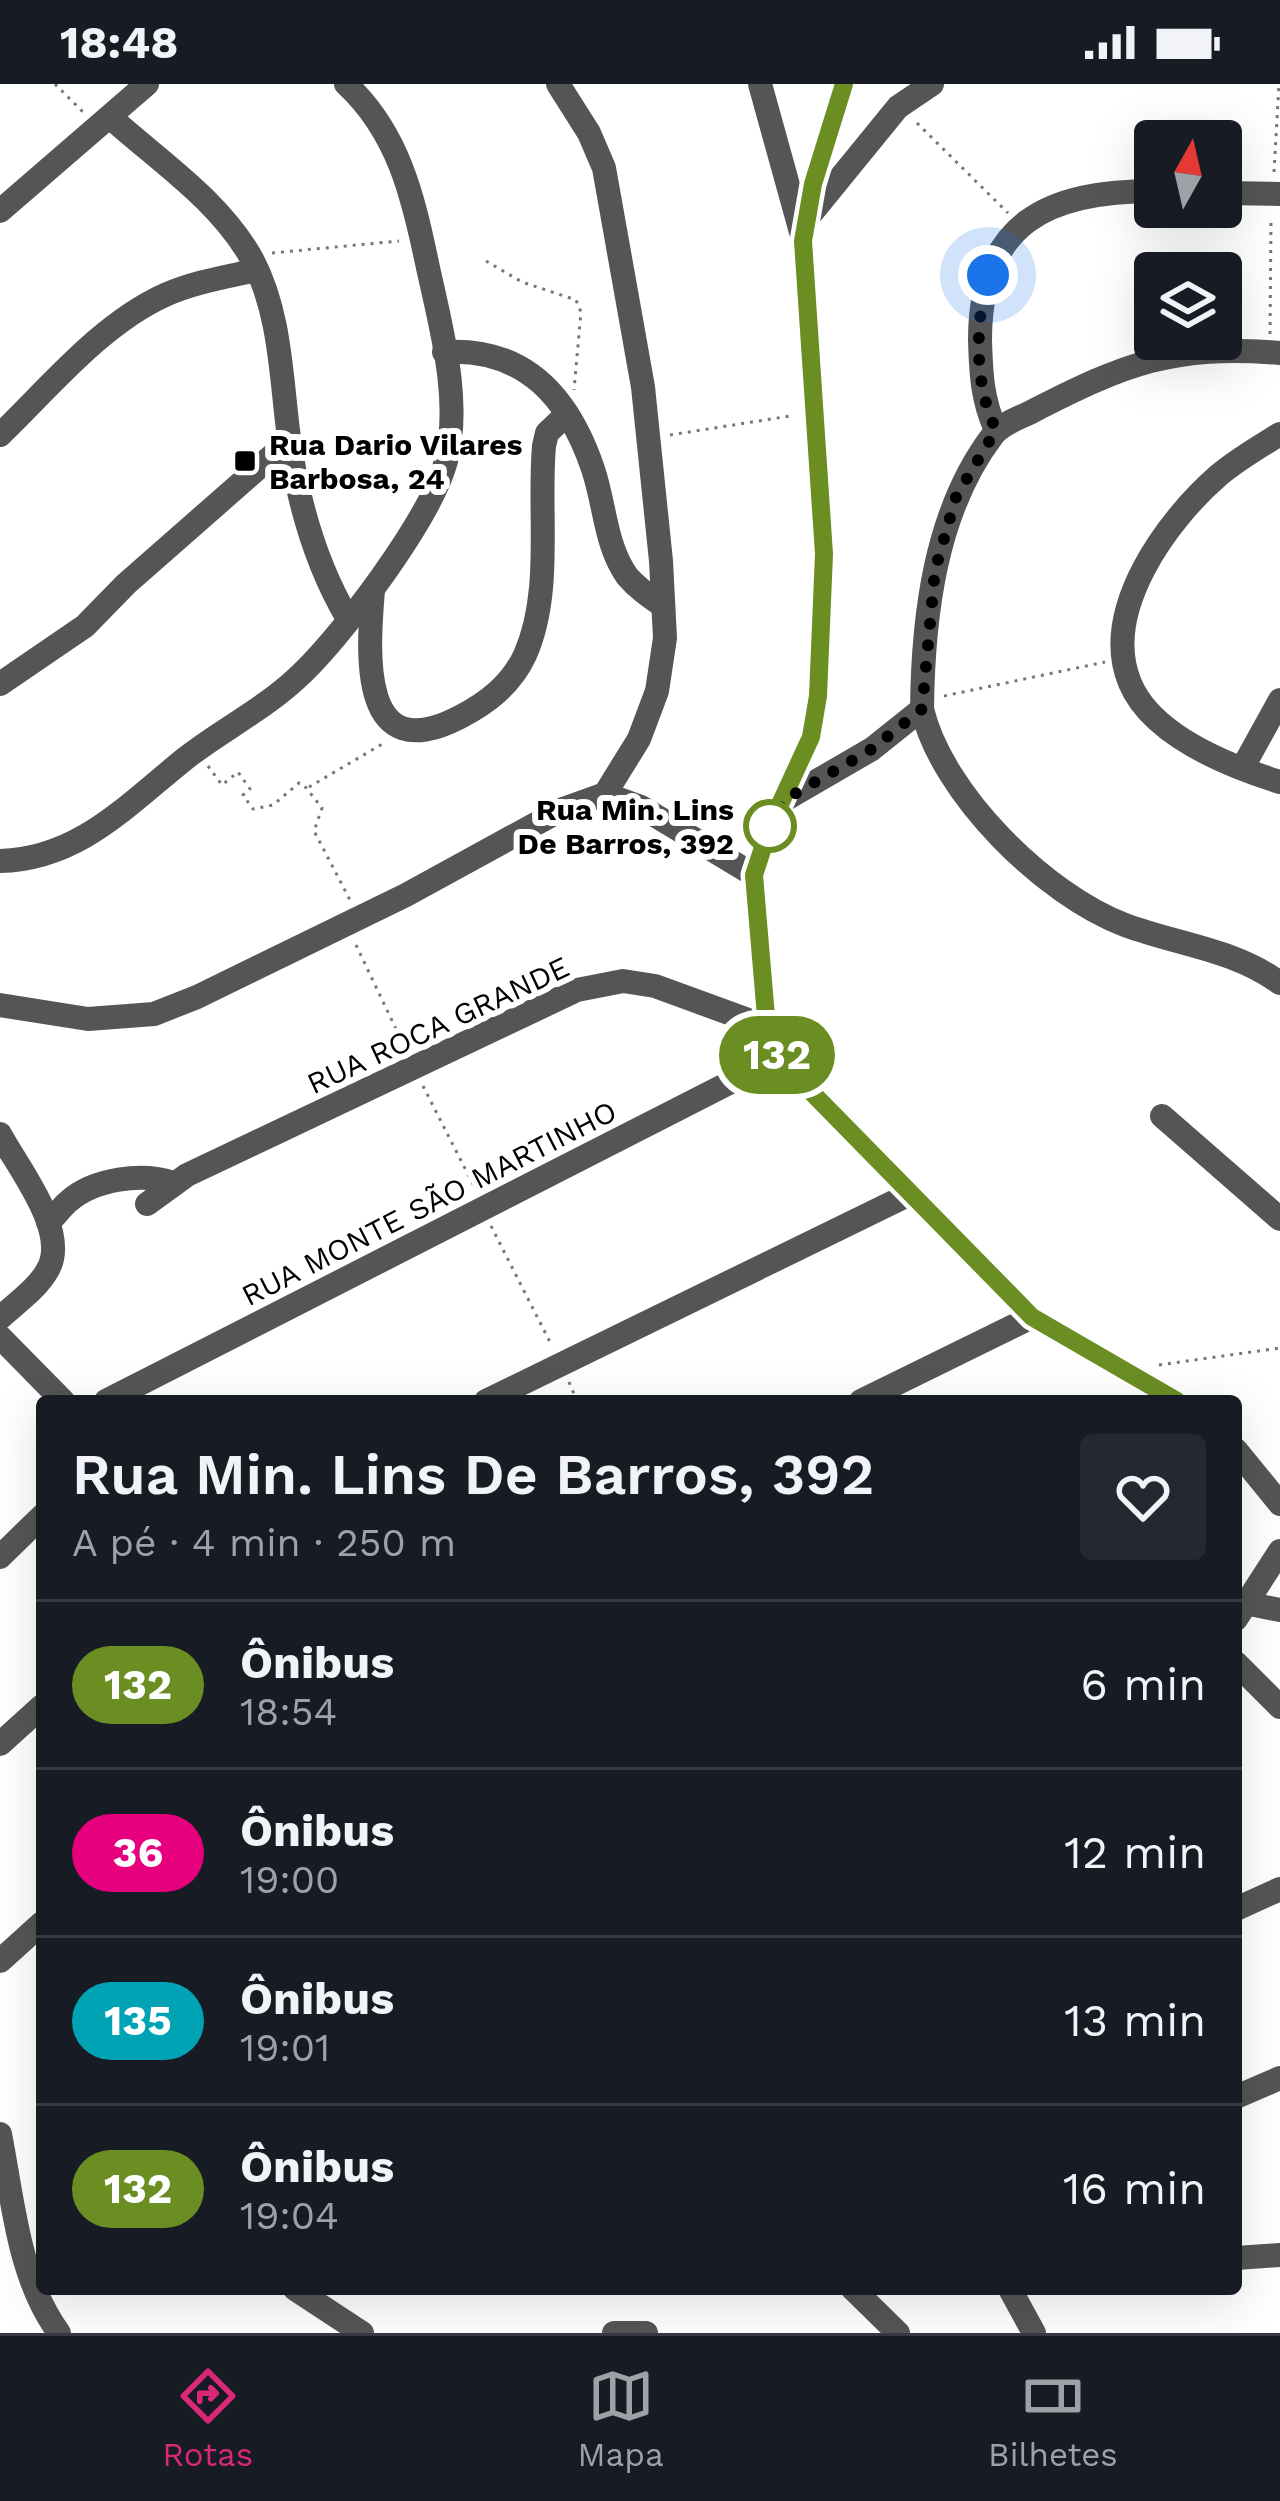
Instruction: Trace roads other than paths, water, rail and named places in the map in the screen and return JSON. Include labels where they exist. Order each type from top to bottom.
[{"type":"street","points":[[0,212],[147,84]]},
{"type":"street","points":[[0,861],[34,860],[78,843],[196,750],[294,681],[374,587],[422,515],[446,460],[450,410],[444,352],[407,180],[382,124],[346,84]]},
{"type":"street","points":[[0,1005],[88,1019],[154,1014],[197,998],[406,895],[563,809],[605,794],[640,739],[663,662],[650,439],[628,284],[604,168],[589,133],[558,84]]},
{"type":"street","points":[[760,84],[806,229]]},
{"type":"street","points":[[844,84],[813,184],[806,229],[824,554],[821,658],[811,737],[760,849],[754,875],[767,1028],[778,1058],[1032,1317],[1159,1395]]},
{"type":"street","points":[[806,229],[898,107],[932,84]]},
{"type":"street","points":[[110,117],[194,187],[251,260],[275,330],[311,543],[348,619]]},
{"type":"street","points":[[996,430],[982,393],[980,314],[994,257],[1019,226],[1060,202],[1134,192]]},
{"type":"street","points":[[1242,194],[1276,194]]},
{"type":"street","points":[[0,435],[89,349],[134,313],[251,260]]},
{"type":"street","points":[[1275,353],[1203,351],[1147,360],[1098,377],[996,430],[956,497],[935,570],[922,709],[927,727],[984,819],[1072,900],[1151,934],[1219,951],[1280,983]]},
{"type":"street","points":[[444,352],[515,364],[546,385],[567,414],[593,469],[613,549],[626,574],[663,606]]},
{"type":"street","points":[[374,587],[368,635],[370,679],[388,720],[406,731],[451,722],[494,697],[523,659],[532,636],[540,580],[544,446],[547,433],[567,414]]},
{"type":"street","points":[[1280,434],[1221,473],[1167,534],[1136,582],[1123,638],[1129,681],[1168,728],[1280,782]]},
{"type":"street","points":[[0,684],[85,626],[290,440]]},
{"type":"street","points":[[1243,767],[1280,700]]},
{"type":"street","points":[[784,800],[872,749],[922,709]]},
{"type":"street","points":[[605,794],[641,807],[754,875]]},
{"type":"street","name":"RUA ROCA GRANDE","points":[[147,1204],[172,1183],[577,990],[623,981],[656,986],[767,1028]]},
{"type":"street","name":"RUA MONTE SÃO MARTINHO","points":[[118,1395],[778,1058]]},
{"type":"street","points":[[1162,1116],[1280,1219]]},
{"type":"street","points":[[0,1134],[54,1240],[47,1272],[0,1318]]},
{"type":"street","points":[[48,1222],[66,1202],[99,1186],[152,1176],[172,1183]]},
{"type":"street","points":[[498,1395],[910,1194]]},
{"type":"street","points":[[874,1395],[1032,1317]]},
{"type":"street","points":[[0,1337],[57,1395]]},
{"type":"street","points":[[1242,1457],[1280,1504]]},
{"type":"street","points":[[0,1557],[36,1522]]},
{"type":"street","points":[[1242,1608],[1280,1551]]},
{"type":"street","points":[[1242,1611],[1280,1610]]},
{"type":"street","points":[[1242,1669],[1280,1706]]},
{"type":"street","points":[[0,1744],[36,1711]]},
{"type":"street","points":[[1242,1906],[1280,1889]]},
{"type":"street","points":[[0,1961],[36,1929]]},
{"type":"street","points":[[1242,2094],[1280,2078]]},
{"type":"street","points":[[0,2134],[27,2270],[36,2292]]},
{"type":"street","points":[[1242,2258],[1280,2255]]},
{"type":"street","points":[[37,2295],[59,2333]]},
{"type":"street","points":[[304,2295],[362,2333]]},
{"type":"street","points":[[859,2295],[898,2333]]},
{"type":"street","points":[[1013,2295],[1034,2333]]},
{"type":"street","points":[[614,2333],[646,2333]]},
{"type":"place","name":"Rua Dario Vilares Barbosa, 24","points":[[245,461]]},
{"type":"place","name":"Rua Min. Lins De Barros, 392","points":[[770,826]]}]
